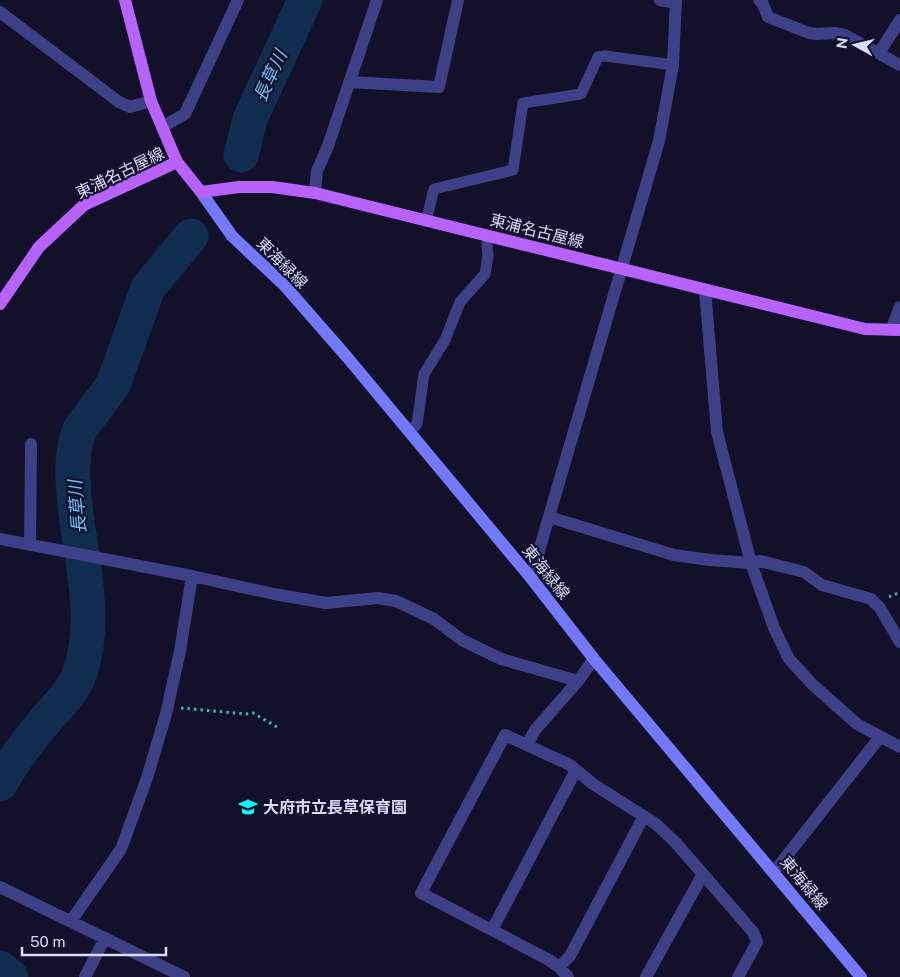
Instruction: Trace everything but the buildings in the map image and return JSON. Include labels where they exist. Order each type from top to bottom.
[{"type":"main road","name":"東浦名古屋線","points":[[125,0],[152,101],[162,127],[177,162],[201,192],[239,187],[272,187],[315,193],[865,329],[895,330]]},
{"type":"main road","name":"東浦名古屋線","points":[[0,304],[39,247],[84,205],[177,162]]},
{"type":"main road","name":"東海緑線","points":[[201,192],[232,236],[285,286],[347,357],[531,578],[594,659],[860,977]]},
{"type":"street","points":[[162,127],[186,114],[238,0]]},
{"type":"street","points":[[315,193],[317,171],[328,146],[377,0]]},
{"type":"street","points":[[350,82],[440,87],[458,0]]},
{"type":"street","points":[[531,578],[659,141],[673,65],[676,2],[660,0]]},
{"type":"street","points":[[759,0],[762,2],[768,17],[809,33],[845,35],[900,65]]},
{"type":"street","points":[[0,12],[119,102],[130,107],[152,101]]},
{"type":"street","points":[[879,53],[900,20]]},
{"type":"street","points":[[705,290],[716,432],[751,563],[774,628],[789,659],[813,685],[857,724],[900,747]]},
{"type":"street","points":[[895,330],[900,307]]},
{"type":"street","points":[[30,545],[31,444]]},
{"type":"street","points":[[549,516],[674,555],[751,563],[760,560],[804,572],[822,586],[871,599],[880,608],[900,642]]},
{"type":"street","points":[[0,539],[326,603],[378,598],[396,601],[434,619],[462,640],[495,657],[578,682]]},
{"type":"street","points":[[71,921],[121,849],[147,778],[168,705],[180,651],[192,576]]},
{"type":"street","points":[[527,745],[535,730],[578,682],[594,659]]},
{"type":"street","points":[[644,816],[563,972],[549,960],[421,893],[505,735],[570,764],[593,784],[644,816],[656,824],[703,874],[753,932],[757,942],[738,977]]},
{"type":"street","points":[[774,872],[880,737]]},
{"type":"street","points":[[492,930],[576,770]]},
{"type":"street","points":[[646,977],[703,874]]},
{"type":"street","points":[[0,887],[184,977]]},
{"type":"street","points":[[85,977],[106,938]]},
{"type":"lane","points":[[426,220],[434,189],[513,170],[523,103],[581,94],[598,58],[606,56],[673,65]]},
{"type":"lane","points":[[409,432],[417,424],[424,374],[445,340],[460,302],[485,274],[488,256],[487,244],[490,236]]},
{"type":"path","points":[[168,705],[181,708],[253,713],[277,727]]},
{"type":"waterway","name":"長草川","points":[[241,155],[250,119],[305,0]]},
{"type":"waterway","name":"長草川","points":[[0,784],[26,744],[73,687],[80,673],[85,654],[88,634],[87,594],[76,515],[73,471],[74,450],[80,429],[113,385],[148,288],[191,236]]},
{"type":"waterway","name":"長草川","points":[[0,968],[11,977]]},
{"type":"place","name":"大府市立長草保育園","points":[[248,807]]}]
